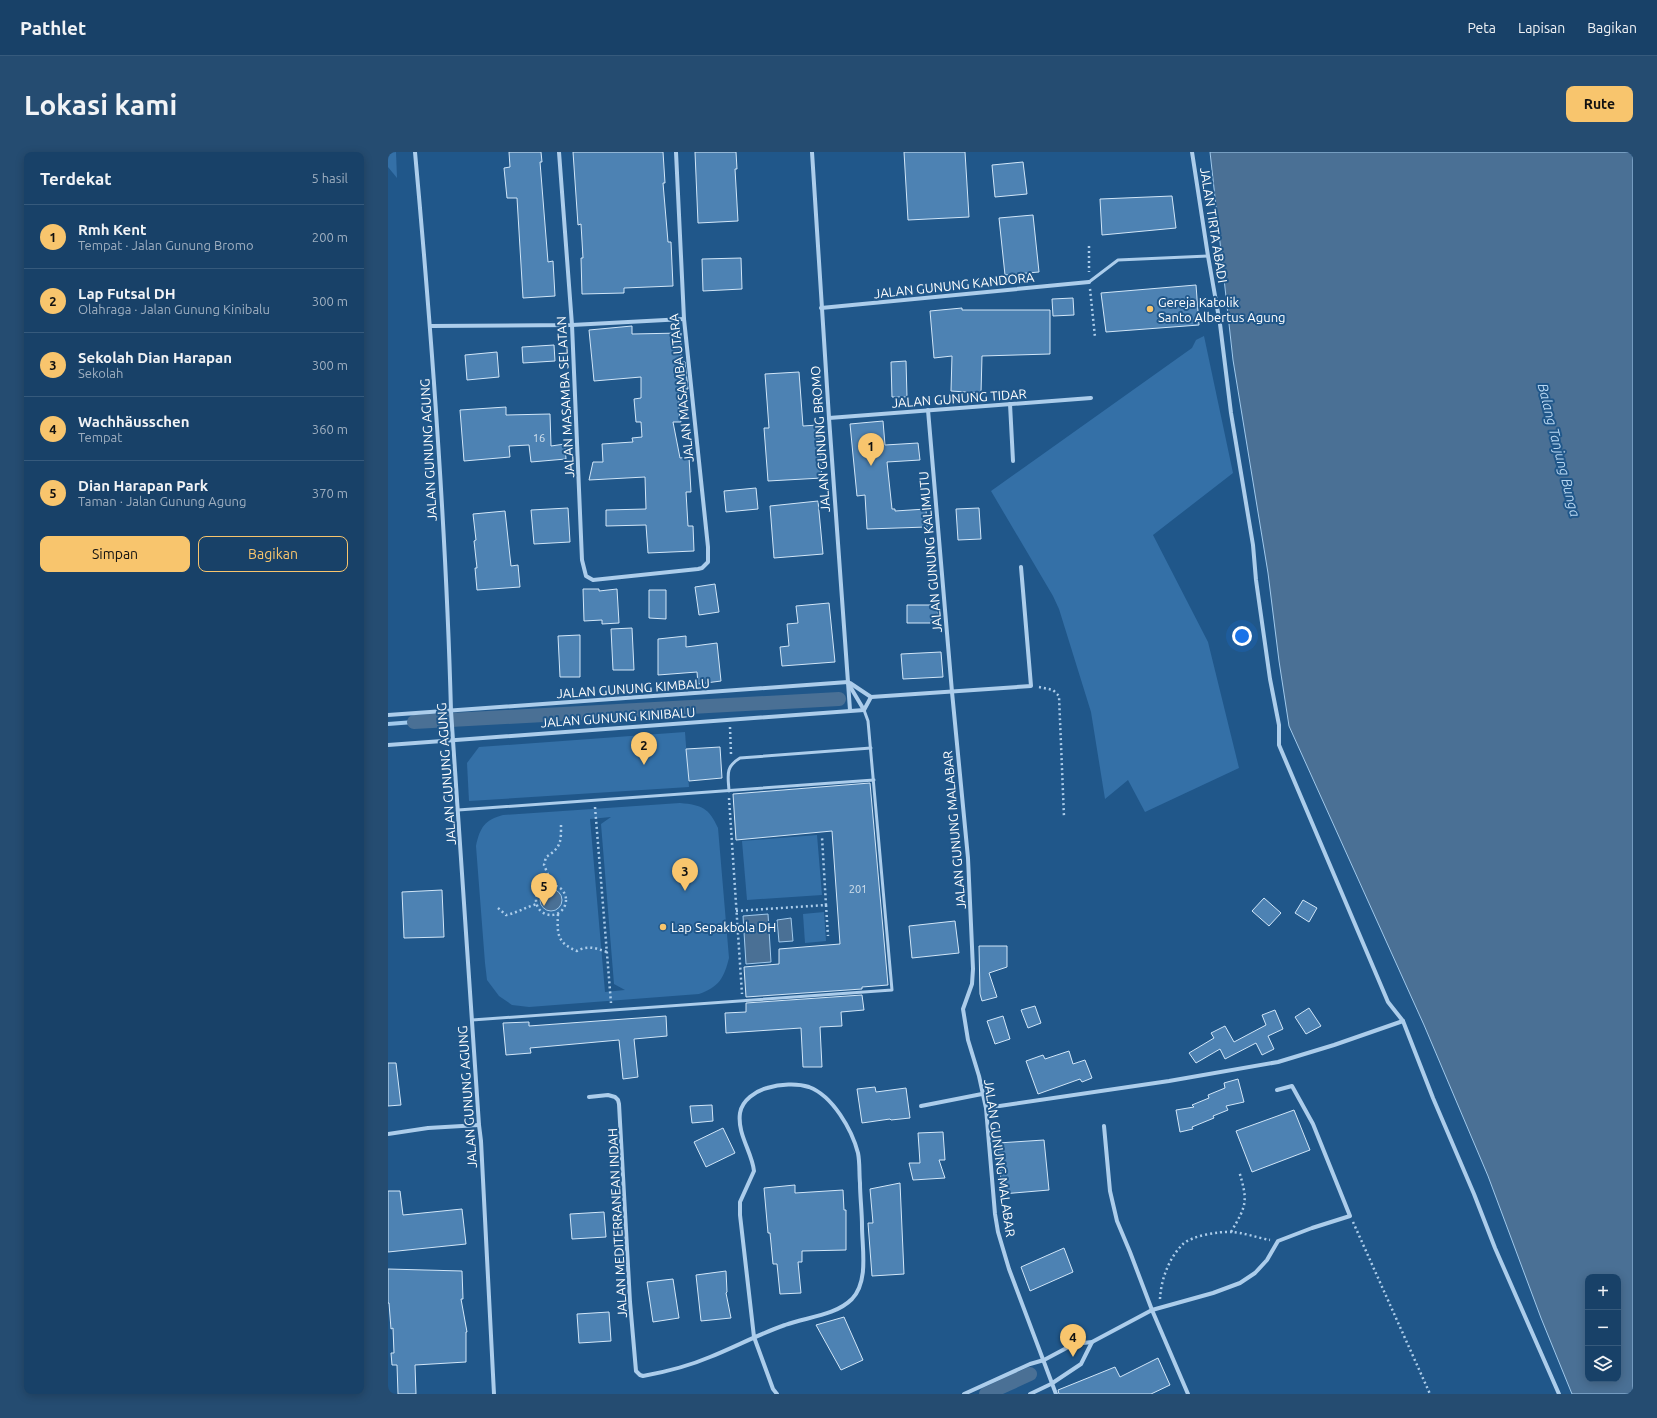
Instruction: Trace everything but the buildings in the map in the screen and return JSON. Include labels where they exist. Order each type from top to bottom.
[{"type":"street","name":"JALAN GUNUNG AGUNG","points":[[415,152],[431,326],[449,648],[451,714],[478,1125],[481,1141],[494,1394]]},
{"type":"street","name":"JALAN MASAMBA SELATAN","points":[[559,152],[572,325],[582,560],[584,572],[586,576],[593,580],[650,574]]},
{"type":"street","name":"JALAN MASAMBA UTARA","points":[[650,574],[698,569],[702,568],[708,562],[708,547],[684,319],[676,152]]},
{"type":"street","name":"JALAN GUNUNG BROMO","points":[[812,152],[821,308],[850,710]]},
{"type":"street","name":"JALAN TIRTA ABADI","points":[[1192,152],[1220,324],[1231,413],[1253,545],[1256,580],[1270,679],[1279,725],[1279,745],[1388,1002],[1403,1021],[1495,1248],[1559,1394]]},
{"type":"street","name":"JALAN GUNUNG KANDORA","points":[[821,308],[1089,282]]},
{"type":"street","points":[[431,326],[572,325],[684,319]]},
{"type":"street","name":"JALAN GUNUNG TIDAR","points":[[829,418],[1091,398]]},
{"type":"street","points":[[1010,404],[1013,461]]},
{"type":"street","name":"JALAN GUNUNG KALIMUTU","points":[[928,410],[952,692]]},
{"type":"street","points":[[848,682],[871,697],[1031,686],[1021,567]]},
{"type":"street","points":[[848,682],[864,710]]},
{"type":"street","name":"JALAN GUNUNG KIMBALU","points":[[388,715],[451,714],[848,682]]},
{"type":"street","name":"JALAN GUNUNG MALABAR","points":[[952,692],[968,858],[973,941],[973,978],[963,1009],[968,1040],[979,1076],[986,1108],[995,1214],[998,1232],[1009,1269],[1056,1394]]},
{"type":"street","points":[[864,710],[871,697]]},
{"type":"street","name":"JALAN GUNUNG KINIBALU","points":[[388,744],[453,737],[864,710]]},
{"type":"street","points":[[986,1108],[1162,1082],[1278,1062],[1334,1045],[1403,1021]]},
{"type":"street","points":[[754,1337],[787,1324],[831,1311],[851,1299],[857,1291],[861,1280],[863,1265],[860,1184],[859,1163],[855,1143],[844,1120],[835,1108],[818,1091],[808,1087],[791,1084],[766,1088],[751,1096],[744,1103],[740,1112],[741,1128],[754,1172],[753,1177],[740,1202],[740,1215],[754,1337],[773,1389],[777,1394]]},
{"type":"street","points":[[964,1394],[1030,1364],[1044,1360],[1074,1344],[1092,1342],[1152,1310],[1213,1293],[1240,1283],[1255,1273],[1267,1260],[1278,1242],[1312,1228],[1350,1216],[1313,1124],[1292,1086],[1276,1090]]},
{"type":"street","points":[[921,1106],[982,1094]]},
{"type":"street","name":"JALAN MEDITERRANEAN INDAH","points":[[589,1098],[613,1096],[618,1100],[619,1104],[630,1302],[636,1368],[640,1375],[654,1374],[692,1364],[754,1337]]},
{"type":"street","points":[[388,1134],[428,1128],[478,1125]]},
{"type":"street","points":[[1104,1126],[1110,1191],[1117,1221],[1152,1310],[1188,1394]]},
{"type":"street","points":[[1030,1394],[1052,1384],[1082,1364],[1092,1342]]},
{"type":"street","points":[[773,1389],[773,1394]]},
{"type":"lane","points":[[1089,282],[1118,260],[1208,256]]},
{"type":"lane","points":[[472,1020],[892,990],[871,748],[868,722],[864,710]]},
{"type":"lane","points":[[728,791],[728,774],[731,763],[740,758],[871,748]]},
{"type":"lane","points":[[458,810],[874,780]]},
{"type":"path","points":[[1031,686],[1053,690],[1058,696],[1064,817]]},
{"type":"path","points":[[729,719],[731,763]]},
{"type":"path","points":[[728,791],[743,1001]]},
{"type":"path","points":[[594,800],[612,1010]]},
{"type":"path","points":[[552,884],[544,865],[546,857],[560,846],[561,823]]},
{"type":"path","points":[[822,838],[828,936]]},
{"type":"path","points":[[552,884],[559,886],[565,894],[566,902],[564,909],[558,914],[550,916],[541,913],[536,897],[539,890],[545,885],[552,884]]},
{"type":"path","points":[[498,908],[506,915],[516,913],[537,904]]},
{"type":"path","points":[[736,911],[826,905]]},
{"type":"path","points":[[558,914],[557,926],[559,938],[566,947],[577,951],[585,947],[595,947],[607,952]]},
{"type":"path","points":[[1231,1232],[1244,1210],[1245,1192],[1239,1171]]},
{"type":"path","points":[[1350,1216],[1430,1394]]},
{"type":"path","points":[[1160,1308],[1161,1285],[1170,1262],[1184,1242],[1205,1235],[1231,1232],[1278,1242]]},
{"type":"shaded area","points":[[388,152],[396,152],[397,178],[388,167]]},
{"type":"shaded area","points":[[1204,336],[1233,473],[1153,535],[1208,642],[1239,768],[1145,812],[1128,780],[1105,799],[1091,712],[1059,609],[1053,596],[991,491],[1192,348],[1196,340]]},
{"type":"shaded area","points":[[685,732],[689,787],[469,801],[467,763],[479,747]]},
{"type":"shaded area","points":[[680,803],[694,805],[708,812],[718,828],[729,958],[720,981],[716,985],[699,994],[529,1007],[512,1005],[499,996],[487,980],[476,846],[479,834],[484,825],[492,819],[503,815]],"holes":[[[611,817],[601,824],[614,984],[625,990],[605,992],[590,819]]]},
{"type":"shaded area","points":[[817,835],[822,895],[747,900],[742,841]]},
{"type":"shaded area","points":[[824,912],[826,941],[805,943],[803,914]]},
{"type":"water","name":"Balang Tanjung Bunga","points":[[1210,152],[1633,152],[1633,1394],[1572,1394],[1541,1318],[1488,1176],[1424,1025],[1289,726],[1268,573],[1233,360]]},
{"type":"water","points":[[551,889],[559,892],[562,900],[559,908],[551,911],[543,908],[540,900],[543,892]]},
{"type":"water","points":[[768,914],[771,962],[746,964],[743,916]]},
{"type":"water","points":[[791,918],[793,941],[779,942],[777,920]]},
{"type":"waterway","points":[[414,722],[839,699]]},
{"type":"waterway","points":[[388,724],[414,722]]},
{"type":"waterway","points":[[986,1394],[1030,1374]]},
{"type":"place","name":"Gereja Katolik Santo Albertus Agung","points":[[1150,309]]},
{"type":"place","name":"Rmh Kent","points":[[871,466]]},
{"type":"place","name":"Lap Futsal DH","points":[[644,765]]},
{"type":"place","name":"Sekolah Dian Harapan","points":[[685,891]]},
{"type":"place","name":"Dian Harapan Park","points":[[544,906]]},
{"type":"place","name":"Lap Sepakbola DH","points":[[663,927]]},
{"type":"place","name":"Wachhäusschen","points":[[1073,1357]]}]
